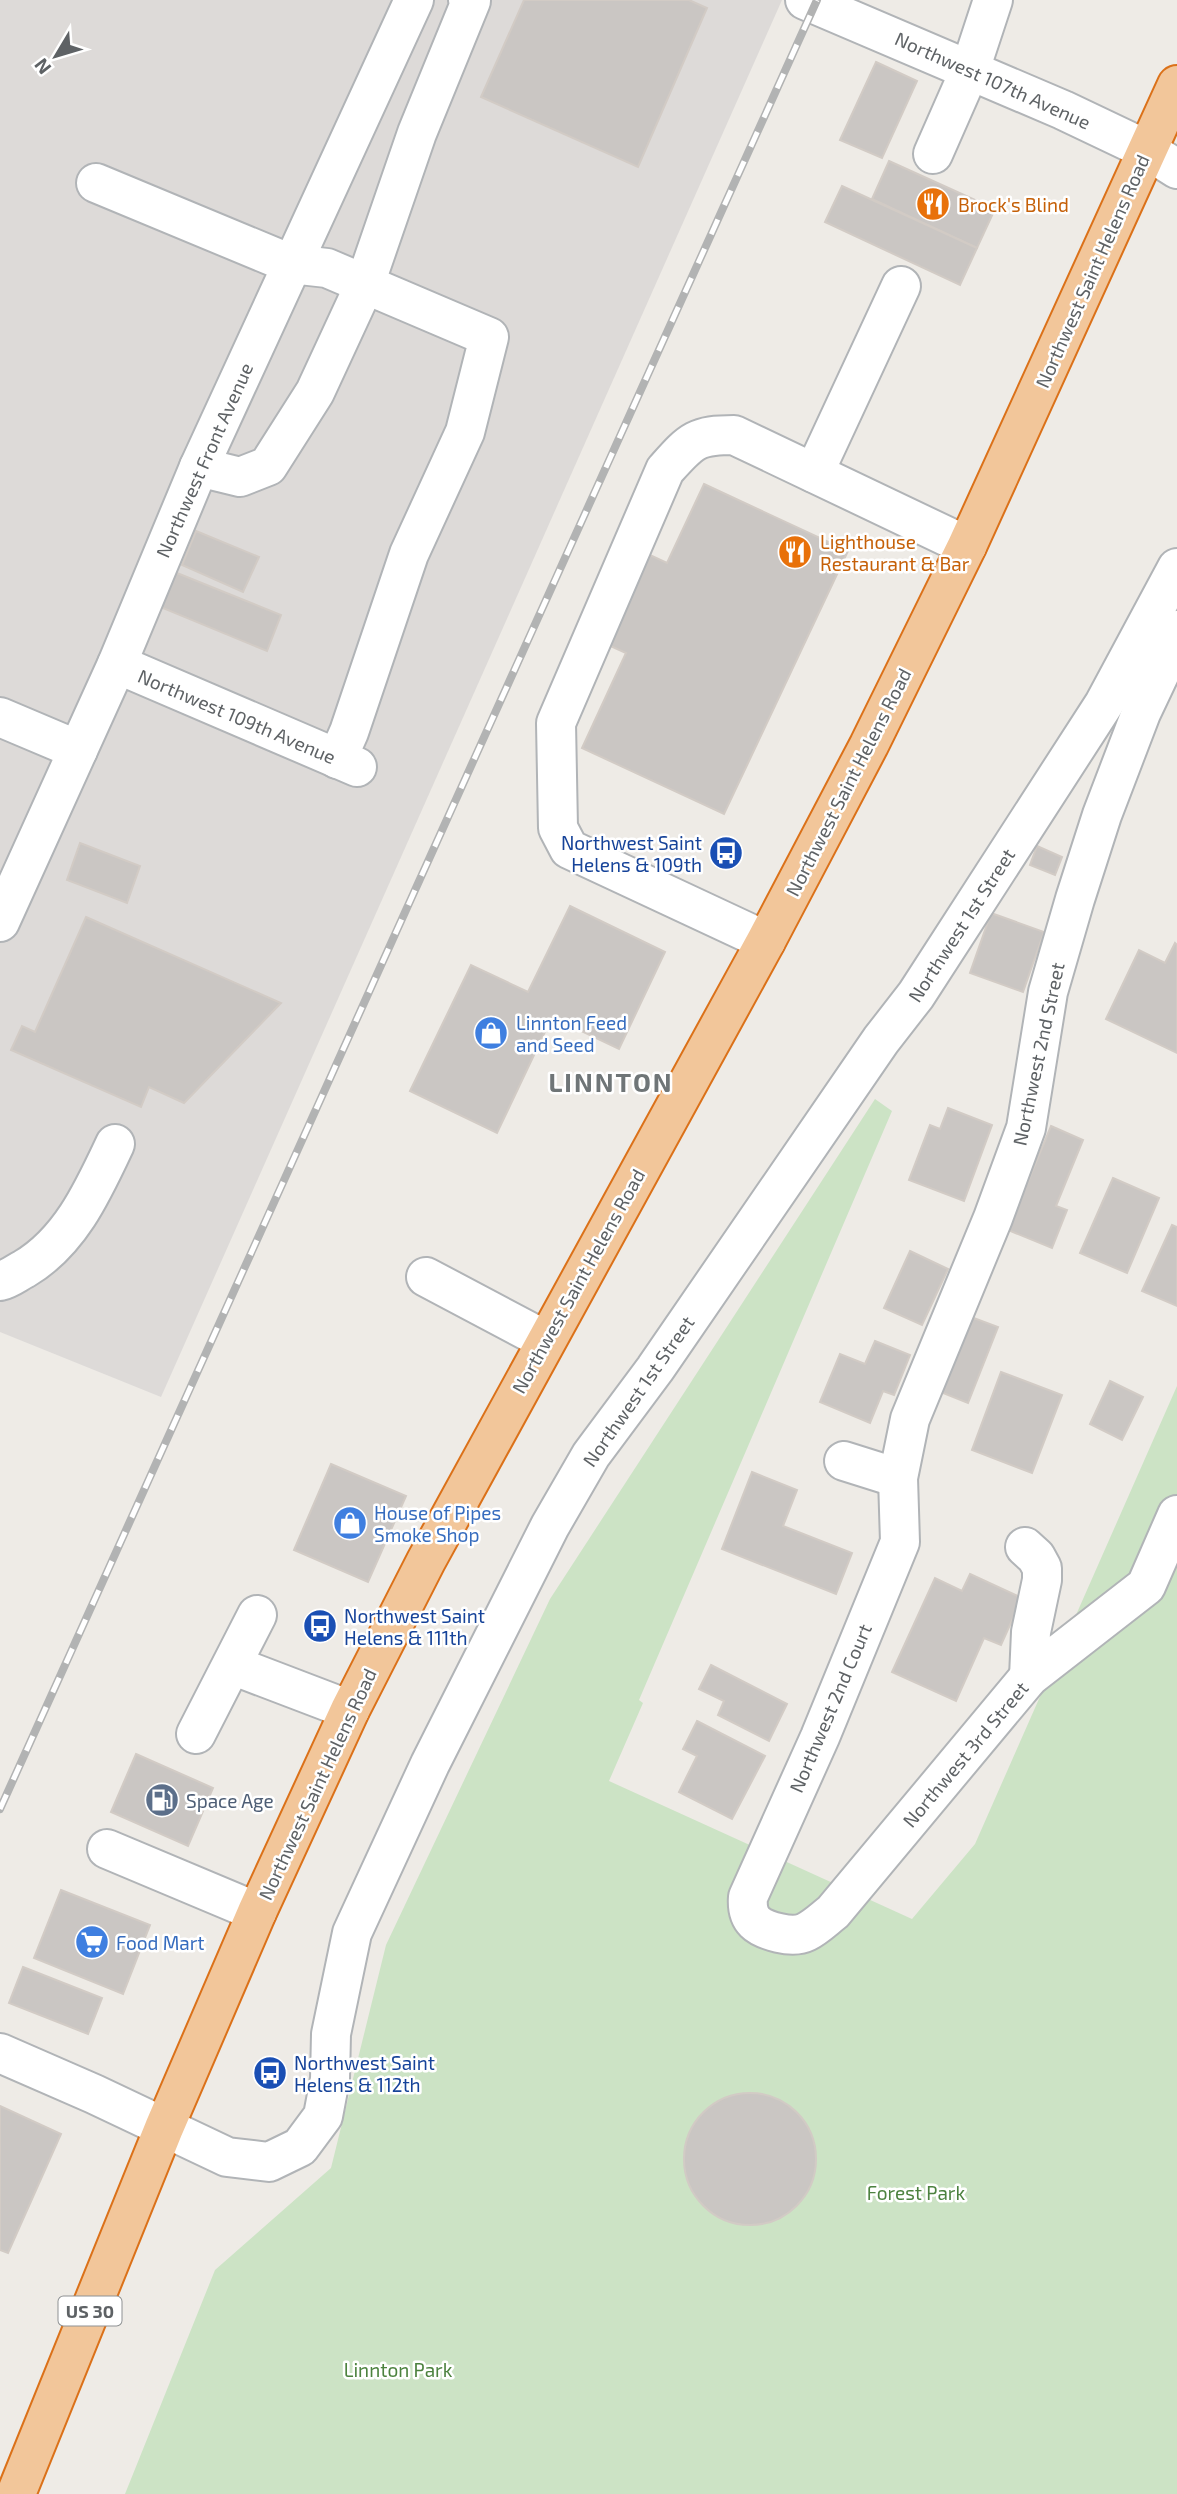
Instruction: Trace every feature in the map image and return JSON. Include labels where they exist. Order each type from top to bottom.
[{"type":"highway","name":"Northwest Saint Helens Road","points":[[16,2494],[164,2128],[257,1912],[350,1710],[426,1561],[766,941],[869,745],[1162,159],[1177,85]]},
{"type":"street","name":"Northwest Front Avenue","points":[[0,922],[117,664],[200,467],[291,264],[414,0]]},
{"type":"street","points":[[200,467],[240,477],[268,466],[315,392],[365,284],[417,133],[471,1],[468,0]]},
{"type":"street","name":"Northwest 107th Avenue","points":[[804,0],[970,70],[1162,159]]},
{"type":"street","points":[[933,154],[970,70],[993,0]]},
{"type":"street","points":[[96,183],[291,264],[327,268],[365,284]]},
{"type":"street","name":"Northwest 109th Avenue","points":[[117,664],[347,763],[349,732],[409,554],[465,432],[489,337],[365,284]]},
{"type":"street","points":[[814,473],[901,286]]},
{"type":"street","points":[[766,941],[569,849],[558,828],[556,723],[665,470],[684,448],[706,435],[734,435],[967,546]]},
{"type":"street","name":"Northwest 1st Street","points":[[0,2053],[227,2157],[269,2162],[300,2147],[323,2116],[330,2079],[331,2034],[352,1933],[430,1764],[550,1526],[591,1455],[654,1369],[873,1052],[916,995],[1104,705],[1174,585]]},
{"type":"street","name":"Northwest 2nd Street","points":[[898,1478],[910,1419],[993,1217],[1026,1128],[1048,992],[1101,816],[1177,630]]},
{"type":"street","points":[[0,717],[78,750]]},
{"type":"street","points":[[0,1281],[37,1261],[65,1235],[96,1185],[116,1144]]},
{"type":"street","points":[[426,1277],[545,1340]]},
{"type":"street","points":[[844,1461],[898,1478]]},
{"type":"street","name":"Northwest 2nd Court","points":[[762,1929],[747,1910],[748,1897],[820,1737],[900,1542],[898,1478]]},
{"type":"street","name":"Northwest 3rd Street","points":[[762,1929],[789,1936],[804,1933],[833,1912],[1029,1677],[1146,1586],[1177,1515]]},
{"type":"street","points":[[1025,1547],[1036,1556],[1042,1568],[1031,1632],[1029,1677]]},
{"type":"street","points":[[197,1734],[257,1615]]},
{"type":"street","points":[[232,1665],[350,1710]]},
{"type":"street","points":[[107,1849],[257,1912]]},
{"type":"shaded area","points":[[0,0],[782,0],[161,1397],[0,1332]]},
{"type":"green space","name":"Forest Park","points":[[875,1099],[892,1111],[639,1700],[643,1703],[609,1781],[912,1919],[975,1844],[1177,1386],[1177,2494],[125,2494],[215,2270],[331,2168],[386,1945],[550,1599]]},
{"type":"building","points":[[524,0],[689,0],[707,8],[638,167],[481,97]]},
{"type":"building","points":[[876,62],[917,81],[882,158],[840,140]]},
{"type":"building","name":"Brock's Blind","points":[[889,161],[995,209],[977,248],[872,199]]},
{"type":"building","points":[[842,186],[977,248],[960,285],[825,222]]},
{"type":"building","points":[[704,484],[848,551],[724,814],[582,748],[626,653],[606,644],[648,554],[667,563]]},
{"type":"building","points":[[196,531],[259,557],[243,592],[182,565]]},
{"type":"building","points":[[172,571],[281,615],[267,651],[158,606]]},
{"type":"building","points":[[80,843],[140,866],[127,903],[67,880]]},
{"type":"building","points":[[1037,846],[1062,857],[1055,875],[1030,865]]},
{"type":"building","name":"Linnton Feed and Seed","points":[[570,906],[665,952],[619,1049],[552,1017],[497,1133],[410,1091],[471,965],[528,992]]},
{"type":"building","points":[[991,913],[1044,932],[1023,992],[970,973]]},
{"type":"building","points":[[86,917],[281,1003],[184,1103],[149,1087],[141,1107],[11,1050],[22,1026],[35,1032]]},
{"type":"building","points":[[1175,943],[1177,1053],[1106,1019],[1139,950],[1165,963]]},
{"type":"building","points":[[948,1108],[992,1125],[964,1201],[909,1180],[930,1125],[940,1129]]},
{"type":"building","points":[[1051,1126],[1083,1140],[1056,1206],[1067,1210],[1052,1248],[1008,1230]]},
{"type":"building","points":[[1113,1178],[1159,1198],[1127,1273],[1080,1253]]},
{"type":"building","points":[[1172,1225],[1177,1227],[1177,1306],[1142,1291]]},
{"type":"building","points":[[910,1251],[948,1269],[922,1325],[884,1308]]},
{"type":"building","points":[[963,1314],[998,1327],[968,1403],[933,1389]]},
{"type":"building","points":[[875,1341],[910,1355],[894,1395],[883,1391],[870,1423],[820,1402],[840,1354],[865,1364]]},
{"type":"building","points":[[1001,1372],[1062,1395],[1032,1473],[972,1450]]},
{"type":"building","points":[[1110,1381],[1143,1397],[1122,1440],[1090,1424]]},
{"type":"building","name":"House of Pipes Smoke Shop","points":[[331,1464],[406,1496],[368,1582],[294,1550]]},
{"type":"building","points":[[752,1472],[797,1490],[783,1526],[852,1553],[836,1594],[722,1549]]},
{"type":"building","points":[[970,1574],[1022,1598],[1001,1645],[984,1638],[956,1701],[892,1672],[935,1578],[962,1591]]},
{"type":"building","points":[[711,1665],[787,1704],[769,1741],[718,1715],[724,1701],[699,1689]]},
{"type":"building","points":[[697,1721],[765,1756],[732,1819],[679,1792],[697,1756],[683,1749]]},
{"type":"building","name":"Space Age","points":[[136,1754],[213,1788],[188,1846],[111,1812]]},
{"type":"building","name":"Food Mart","points":[[61,1890],[150,1925],[123,1994],[34,1958]]},
{"type":"building","points":[[23,1967],[102,1998],[88,2034],[9,2003]]},
{"type":"building","points":[[750,2093],[775,2098],[796,2113],[811,2134],[816,2159],[811,2184],[796,2205],[775,2220],[750,2225],[725,2220],[704,2205],[689,2184],[684,2159],[689,2134],[704,2113],[725,2098]]},
{"type":"building","points":[[0,2106],[61,2134],[8,2253],[0,2250]]},
{"type":"railway","points":[[0,1809],[817,0]]},
{"type":"place","name":"Brock's Blind","points":[[933,204]]},
{"type":"place","name":"Lighthouse Restaurant & Bar","points":[[795,552]]},
{"type":"place","name":"Northwest Saint Helens & 109th","points":[[726,853]]},
{"type":"place","name":"Linnton Feed and Seed","points":[[491,1033]]},
{"type":"place","name":"House of Pipes Smoke Shop","points":[[350,1523]]},
{"type":"place","name":"Northwest Saint Helens & 111th","points":[[320,1626]]},
{"type":"place","name":"Space Age","points":[[162,1800]]},
{"type":"place","name":"Food Mart","points":[[92,1942]]},
{"type":"place","name":"Northwest Saint Helens & 112th","points":[[270,2073]]},
{"type":"district","name":"LINNTON","points":[[611,1081]]},
{"type":"park label","name":"Linnton Park","points":[[398,2369]]}]
